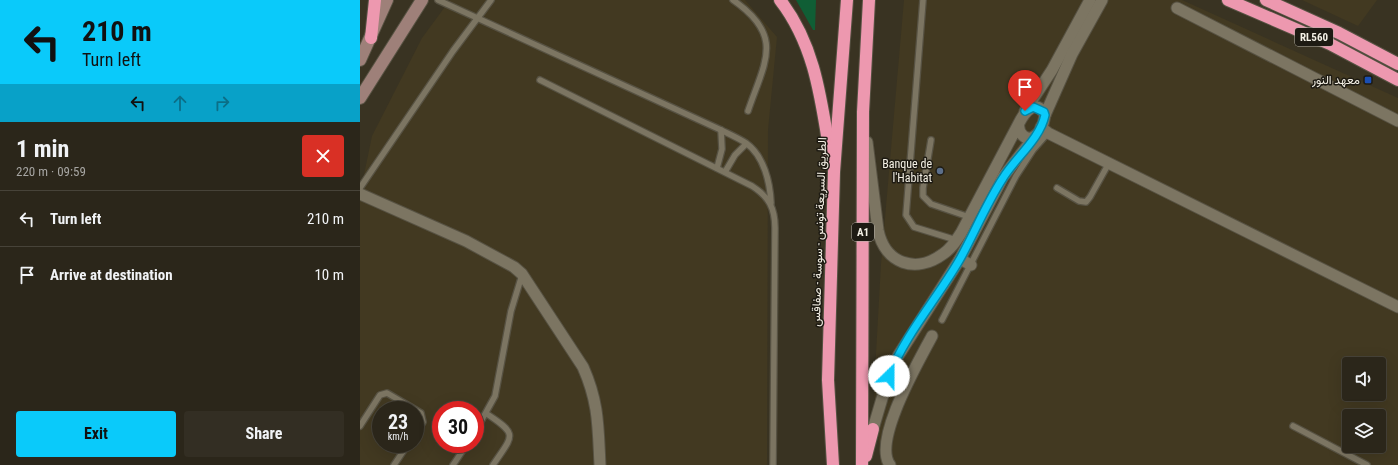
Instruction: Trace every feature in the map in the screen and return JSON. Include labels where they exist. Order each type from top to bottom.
[{"type":"highway","points":[[371,38],[375,0]]},
{"type":"highway","points":[[780,0],[797,26],[814,65],[834,172]]},
{"type":"highway","name":"الطريق السريعة تونس - سوسة - صفاقس","points":[[833,465],[828,380],[834,172],[847,0]]},
{"type":"highway","name":"A1","points":[[863,465],[863,112],[869,0]]},
{"type":"highway","name":"RL560","points":[[1228,0],[1316,38],[1398,80]]},
{"type":"highway","name":"RL560","points":[[1266,0],[1338,33],[1398,64]]},
{"type":"highway","points":[[863,465],[873,429]]},
{"type":"main road","points":[[360,60],[387,0]]},
{"type":"main road","points":[[360,98],[422,0]]},
{"type":"street","points":[[863,112],[878,230],[885,249],[900,261],[919,265],[944,254],[956,240],[1025,111],[1052,70],[1081,20],[1090,0]]},
{"type":"street","points":[[873,429],[886,385],[898,356],[960,259],[995,190],[1012,164],[1042,132],[1045,115],[1072,54],[1102,0]]},
{"type":"street","points":[[1177,8],[1398,121]]},
{"type":"street","points":[[1025,111],[1029,108],[1037,108],[1044,112],[1045,115]]},
{"type":"street","points":[[1019,124],[1019,131],[1024,137],[1032,137],[1042,132]]},
{"type":"street","points":[[1042,132],[1109,163],[1398,307]]},
{"type":"street","points":[[360,194],[466,240],[514,267],[522,274],[583,367],[590,383],[596,402],[600,465]]},
{"type":"street","points":[[960,259],[971,265]]},
{"type":"street","points":[[890,465],[886,456],[894,412],[932,336]]},
{"type":"lane","points":[[438,0],[479,17],[721,130],[754,150],[764,169],[775,216],[773,465]]},
{"type":"lane","points":[[360,188],[449,57],[491,0]]},
{"type":"lane","points":[[733,0],[747,10],[757,21],[763,32],[767,45],[766,56],[748,111]]},
{"type":"lane","points":[[923,0],[906,215],[914,227],[956,240]]},
{"type":"lane","points":[[540,80],[725,172],[763,193],[771,203]]},
{"type":"lane","points":[[716,168],[722,149],[721,130]]},
{"type":"lane","points":[[942,320],[1016,176],[1033,150],[1042,132]]},
{"type":"lane","points":[[931,140],[923,196],[931,204],[969,217]]},
{"type":"lane","points":[[725,172],[735,154],[746,144]]},
{"type":"lane","points":[[1057,188],[1079,201],[1086,202],[1109,163]]},
{"type":"lane","points":[[484,417],[495,396],[511,311],[522,274]]},
{"type":"lane","points":[[376,401],[380,395],[387,393],[401,401]]},
{"type":"lane","points":[[360,426],[372,407]]},
{"type":"lane","points":[[486,414],[505,426],[510,434],[508,443],[493,465]]},
{"type":"lane","points":[[1293,426],[1367,465]]},
{"type":"lane","points":[[394,465],[402,453]]},
{"type":"lane","points":[[453,465],[461,453]]},
{"type":"shaded area","points":[[450,0],[745,0],[777,37],[768,130],[767,465],[360,465],[360,194],[372,136],[422,38]]},
{"type":"shaded area","points":[[904,0],[1182,0],[1398,98],[1398,465],[881,465],[874,390],[881,264]]},
{"type":"shaded area","points":[[1302,0],[1377,0],[1358,26]]},
{"type":"green space","points":[[796,0],[816,0],[815,30],[813,30]]},
{"type":"place","name":"معهد النور","points":[[1368,80]]},
{"type":"place","name":"Banque de l'Habitat","points":[[940,171]]},
{"type":"route","points":[[889,376],[905,343],[960,259],[995,190],[1044,122],[1045,115],[1041,109],[1033,107],[1025,111]]}]
